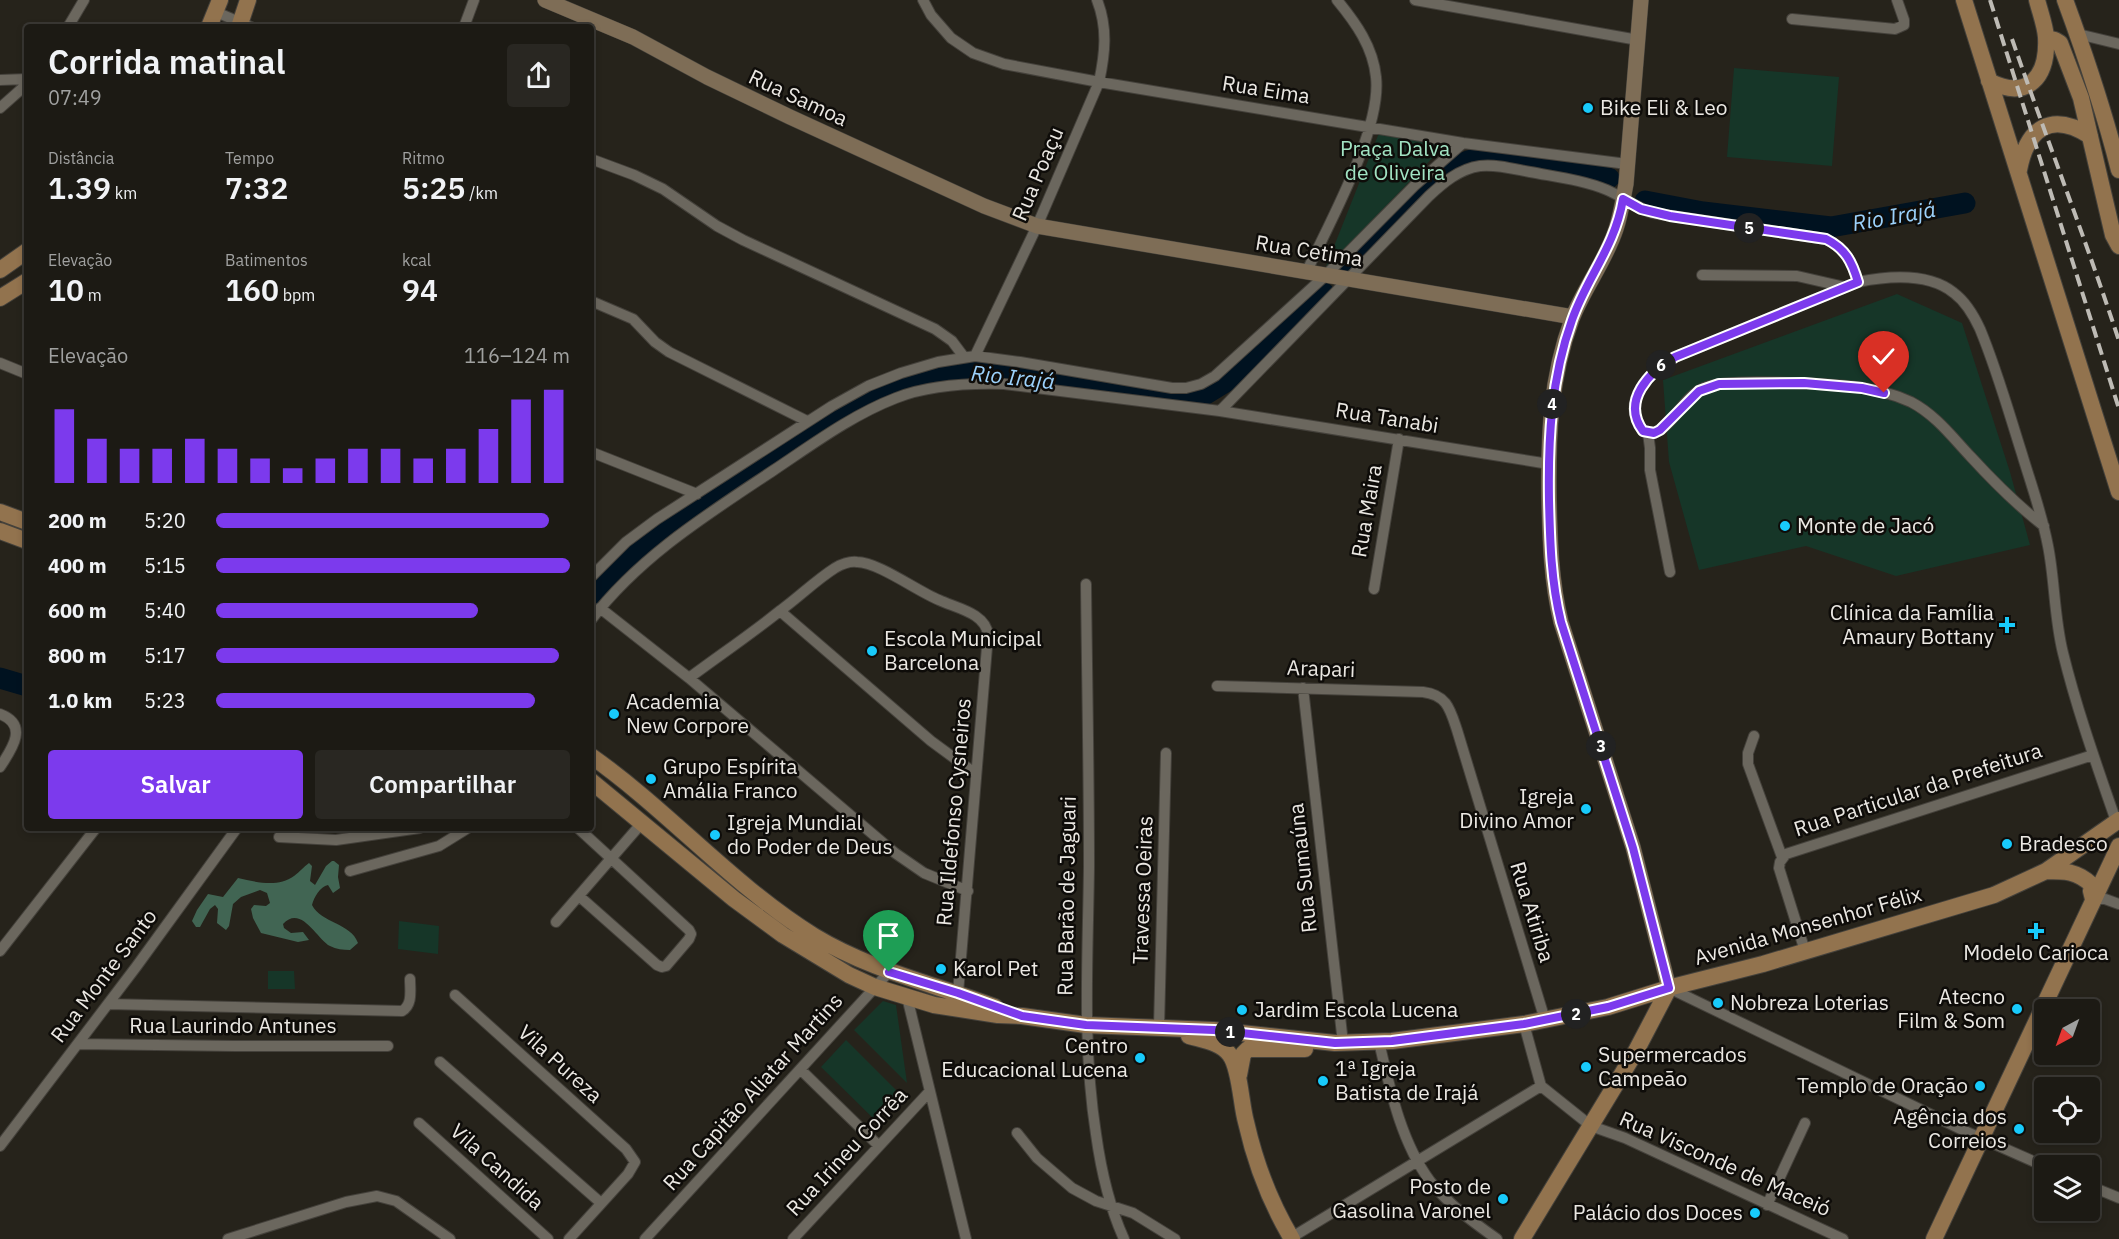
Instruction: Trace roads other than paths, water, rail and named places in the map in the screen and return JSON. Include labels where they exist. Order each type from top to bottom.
[{"type":"main road","points":[[244,24],[248,0]]},
{"type":"main road","points":[[1964,0],[2119,492]]},
{"type":"main road","points":[[1989,81],[2005,88],[2023,87],[2038,78],[2042,69],[2046,38],[2037,0]]},
{"type":"main road","points":[[2066,0],[2104,111],[2119,170]]},
{"type":"main road","points":[[2046,38],[2060,43],[2081,98],[2113,235],[2119,246]]},
{"type":"main road","points":[[2019,172],[2022,157],[2030,139],[2048,126],[2060,123],[2069,125],[2090,136]]},
{"type":"main road","points":[[0,270],[24,253]]},
{"type":"main road","points":[[0,298],[24,283]]},
{"type":"main road","points":[[0,512],[24,521]]},
{"type":"main road","points":[[0,531],[24,540]]},
{"type":"main road","points":[[594,758],[657,808],[759,897],[816,937],[889,972],[1022,1016]]},
{"type":"main road","points":[[594,784],[734,899],[783,935],[830,964],[875,987],[934,1005],[998,1015],[1086,1025],[1214,1030],[1339,1043]]},
{"type":"main road","points":[[1934,1239],[1982,1139],[2092,892],[2118,821]]},
{"type":"main road","name":"Avenida Monsenhor Félix","points":[[1339,1043],[1379,1042],[1545,1020],[1608,1007],[1805,951],[1994,895],[2046,870],[2118,821]]},
{"type":"main road","points":[[2092,892],[2117,857]]},
{"type":"main road","points":[[2046,870],[2070,871],[2080,875],[2092,892]]},
{"type":"main road","points":[[1522,1239],[1636,1051],[1669,988]]},
{"type":"main road","points":[[1160,1027],[1221,1046],[1233,1060],[1242,1109],[1254,1153],[1290,1239]]},
{"type":"main road","points":[[1238,1079],[1243,1054],[1248,1049],[1307,1049],[1339,1043]]},
{"type":"street","points":[[70,24],[84,0]]},
{"type":"street","points":[[465,24],[474,0]]},
{"type":"street","name":"Rua Samoa","points":[[545,0],[633,37],[707,77],[790,117],[984,206],[1037,226]]},
{"type":"street","name":"Rua Eima","points":[[923,0],[946,33],[973,53],[1011,66],[1463,143],[1627,164]]},
{"type":"street","name":"Rua Poaçu","points":[[969,356],[1037,226],[1099,82],[1105,39],[1104,24],[1097,0]]},
{"type":"street","points":[[1307,271],[1348,182],[1370,127],[1377,90],[1372,57],[1364,36],[1337,0]]},
{"type":"street","points":[[1415,0],[1638,40]]},
{"type":"street","points":[[1641,0],[1627,164],[1617,228],[1573,317],[1563,345],[1554,390],[1548,464],[1550,551],[1555,598],[1633,848],[1669,988],[1982,1139],[2034,1162]]},
{"type":"street","points":[[1792,19],[1895,29],[1904,25],[1897,0]]},
{"type":"street","points":[[215,13],[240,24]]},
{"type":"street","points":[[2078,34],[2119,44]]},
{"type":"street","points":[[0,80],[24,82]]},
{"type":"street","points":[[0,108],[24,85]]},
{"type":"street","points":[[594,574],[626,542],[657,519],[807,421],[868,386],[901,373],[969,356],[1020,362],[1155,387],[1186,388],[1201,384],[1215,376],[1326,275],[1414,186],[1463,143]]},
{"type":"street","points":[[594,160],[650,182],[717,226],[743,240],[935,329],[969,356]]},
{"type":"street","points":[[1220,411],[1348,278],[1443,184],[1467,169],[1480,166],[1496,166],[1569,179],[1606,190],[1641,209],[1670,216],[1826,239],[1837,244],[1847,253],[1853,263],[1858,282]]},
{"type":"street","name":"Rua Cetima","points":[[1037,226],[1573,317]]},
{"type":"street","points":[[1702,275],[1788,275],[1813,278],[1845,287]]},
{"type":"street","points":[[2044,526],[2007,494],[1931,415],[1912,403],[1884,393],[1854,387],[1804,383],[1719,384],[1699,391],[1665,427],[1654,433],[1643,431],[1635,417],[1636,396],[1650,376],[1675,357],[1858,282],[1889,277],[1928,281],[1954,292],[1966,304],[1980,329],[2008,409],[2044,526],[2050,557],[2057,628],[2074,696],[2118,821]]},
{"type":"street","points":[[594,302],[633,319],[655,342],[677,356],[807,421]]},
{"type":"street","points":[[0,363],[24,373]]},
{"type":"street","name":"Rua Tanabi","points":[[594,616],[631,574],[677,535],[828,434],[864,412],[898,397],[939,388],[975,383],[1004,384],[1220,411],[1548,464]]},
{"type":"street","points":[[1647,433],[1652,479],[1670,572]]},
{"type":"street","name":"Rua Maira","points":[[1374,589],[1399,439]]},
{"type":"street","points":[[594,453],[697,494]]},
{"type":"street","name":"Rua Ildefonso Cysneiros","points":[[780,611],[831,571],[855,561],[866,563],[917,590],[977,616],[986,626],[988,635],[958,993]]},
{"type":"street","name":"Rua Barão de Jaguari","points":[[1086,584],[1089,867],[1086,1025],[1092,1108],[1100,1163],[1111,1206],[1124,1239]]},
{"type":"street","points":[[600,608],[689,678],[895,854],[924,873],[968,891]]},
{"type":"street","points":[[689,678],[780,611],[931,741],[976,774]]},
{"type":"street","name":"Arapari","points":[[1217,686],[1423,692]]},
{"type":"street","name":"Rua Sumaúna","points":[[1303,688],[1339,1043]]},
{"type":"street","name":"Rua Atiriba","points":[[1423,692],[1433,693],[1444,701],[1451,714],[1545,1020]]},
{"type":"street","points":[[0,714],[11,720],[16,732],[12,747],[0,767]]},
{"type":"street","points":[[1754,736],[1748,753],[1748,764],[1782,858]]},
{"type":"street","name":"Travessa Oeiras","points":[[1160,1027],[1166,753]]},
{"type":"street","name":"Rua Particular da Prefeitura","points":[[1805,951],[1779,868],[1782,858],[1789,852],[1944,804],[2093,754]]},
{"type":"street","points":[[556,922],[641,824]]},
{"type":"street","points":[[0,951],[94,831]]},
{"type":"street","name":"Rua Monte Santo","points":[[0,1146],[235,831]]},
{"type":"street","points":[[279,837],[336,840],[399,831]]},
{"type":"street","points":[[350,871],[439,846],[463,831]]},
{"type":"street","points":[[579,896],[662,967],[666,966],[690,939],[689,930],[581,831]]},
{"type":"street","points":[[2092,892],[2119,904]]},
{"type":"street","name":"Rua Capitão Aliatar Martins","points":[[645,1239],[889,972]]},
{"type":"street","points":[[108,1004],[402,1011],[409,1004],[410,979]]},
{"type":"street","name":"Vila Pureza","points":[[454,995],[626,1149],[635,1162],[634,1165],[601,1203]]},
{"type":"street","points":[[907,997],[966,1239]]},
{"type":"street","points":[[1290,1239],[1541,1086],[1524,1024]]},
{"type":"street","points":[[1379,1042],[1391,1093],[1417,1160],[1443,1196],[1497,1239]]},
{"type":"street","name":"Rua Laurindo Antunes","points":[[78,1044],[388,1046]]},
{"type":"street","points":[[440,1062],[601,1203],[569,1239]]},
{"type":"street","points":[[801,1070],[879,1146]]},
{"type":"street","name":"Rua Visconde de Maceió","points":[[1541,1086],[1591,1126],[1625,1138],[1843,1239]]},
{"type":"street","name":"Rua Irineu Corrêa","points":[[793,1239],[805,1234],[879,1146],[930,1091]]},
{"type":"street","name":"Vila Candida","points":[[419,1123],[548,1239]]},
{"type":"street","points":[[1767,1205],[1805,1123]]},
{"type":"street","points":[[1017,1133],[1037,1158],[1072,1188],[1111,1206],[1134,1213],[1175,1239]]},
{"type":"street","points":[[2100,1190],[2119,1198]]},
{"type":"street","points":[[228,1239],[346,1202],[377,1196],[396,1201],[450,1239]]},
{"type":"waterway","name":"Rio Irajá","points":[[1344,272],[1440,175],[1457,165],[1488,157],[1609,178]]},
{"type":"waterway","name":"Rio Irajá","points":[[1645,201],[1703,212],[1831,227],[1965,203]]},
{"type":"waterway","name":"Rio Irajá","points":[[594,595],[631,556],[681,517],[870,393],[919,377],[974,370],[1038,376],[1178,399],[1201,397],[1227,381],[1256,357],[1324,293]]},
{"type":"waterway","name":"Rio Irajá","points":[[0,678],[24,685]]},
{"type":"railway","points":[[1990,0],[2119,409]]},
{"type":"railway","points":[[2012,39],[2119,341]]},
{"type":"place","name":"Bike Eli & Leo","points":[[1588,108]]},
{"type":"place","name":"Monte de Jacó","points":[[1785,526]]},
{"type":"place","name":"Clínica da Família Amaury Bottany","points":[[2007,625]]},
{"type":"place","name":"Escola Municipal Barcelona","points":[[872,651]]},
{"type":"place","name":"Academia New Corpore","points":[[614,714]]},
{"type":"place","name":"Grupo Espírita Amália Franco","points":[[651,779]]},
{"type":"place","name":"Igreja Divino Amor","points":[[1586,809]]},
{"type":"place","name":"Igreja Mundial do Poder de Deus","points":[[715,835]]},
{"type":"place","name":"Bradesco","points":[[2007,844]]},
{"type":"place","name":"Modelo Carioca","points":[[2036,931]]},
{"type":"place","name":"Karol Pet","points":[[941,969]]},
{"type":"place","name":"Nobreza Loterias","points":[[1718,1003]]},
{"type":"place","name":"Atecno Film & Som","points":[[2017,1009]]},
{"type":"place","name":"Jardim Escola Lucena","points":[[1242,1010]]},
{"type":"place","name":"Centro Educacional Lucena","points":[[1140,1058]]},
{"type":"place","name":"Supermercados Campeão","points":[[1586,1067]]},
{"type":"place","name":"1ª Igreja Batista de Irajá","points":[[1323,1081]]},
{"type":"place","name":"Templo de Oração","points":[[1980,1086]]},
{"type":"place","name":"Agência dos Correios","points":[[2019,1129]]},
{"type":"place","name":"Posto de Gasolina Varonel","points":[[1503,1199]]},
{"type":"place","name":"Palácio dos Doces","points":[[1755,1213]]},
{"type":"park label","name":"Praça Dalva de Oliveira","points":[[1395,161]]}]
